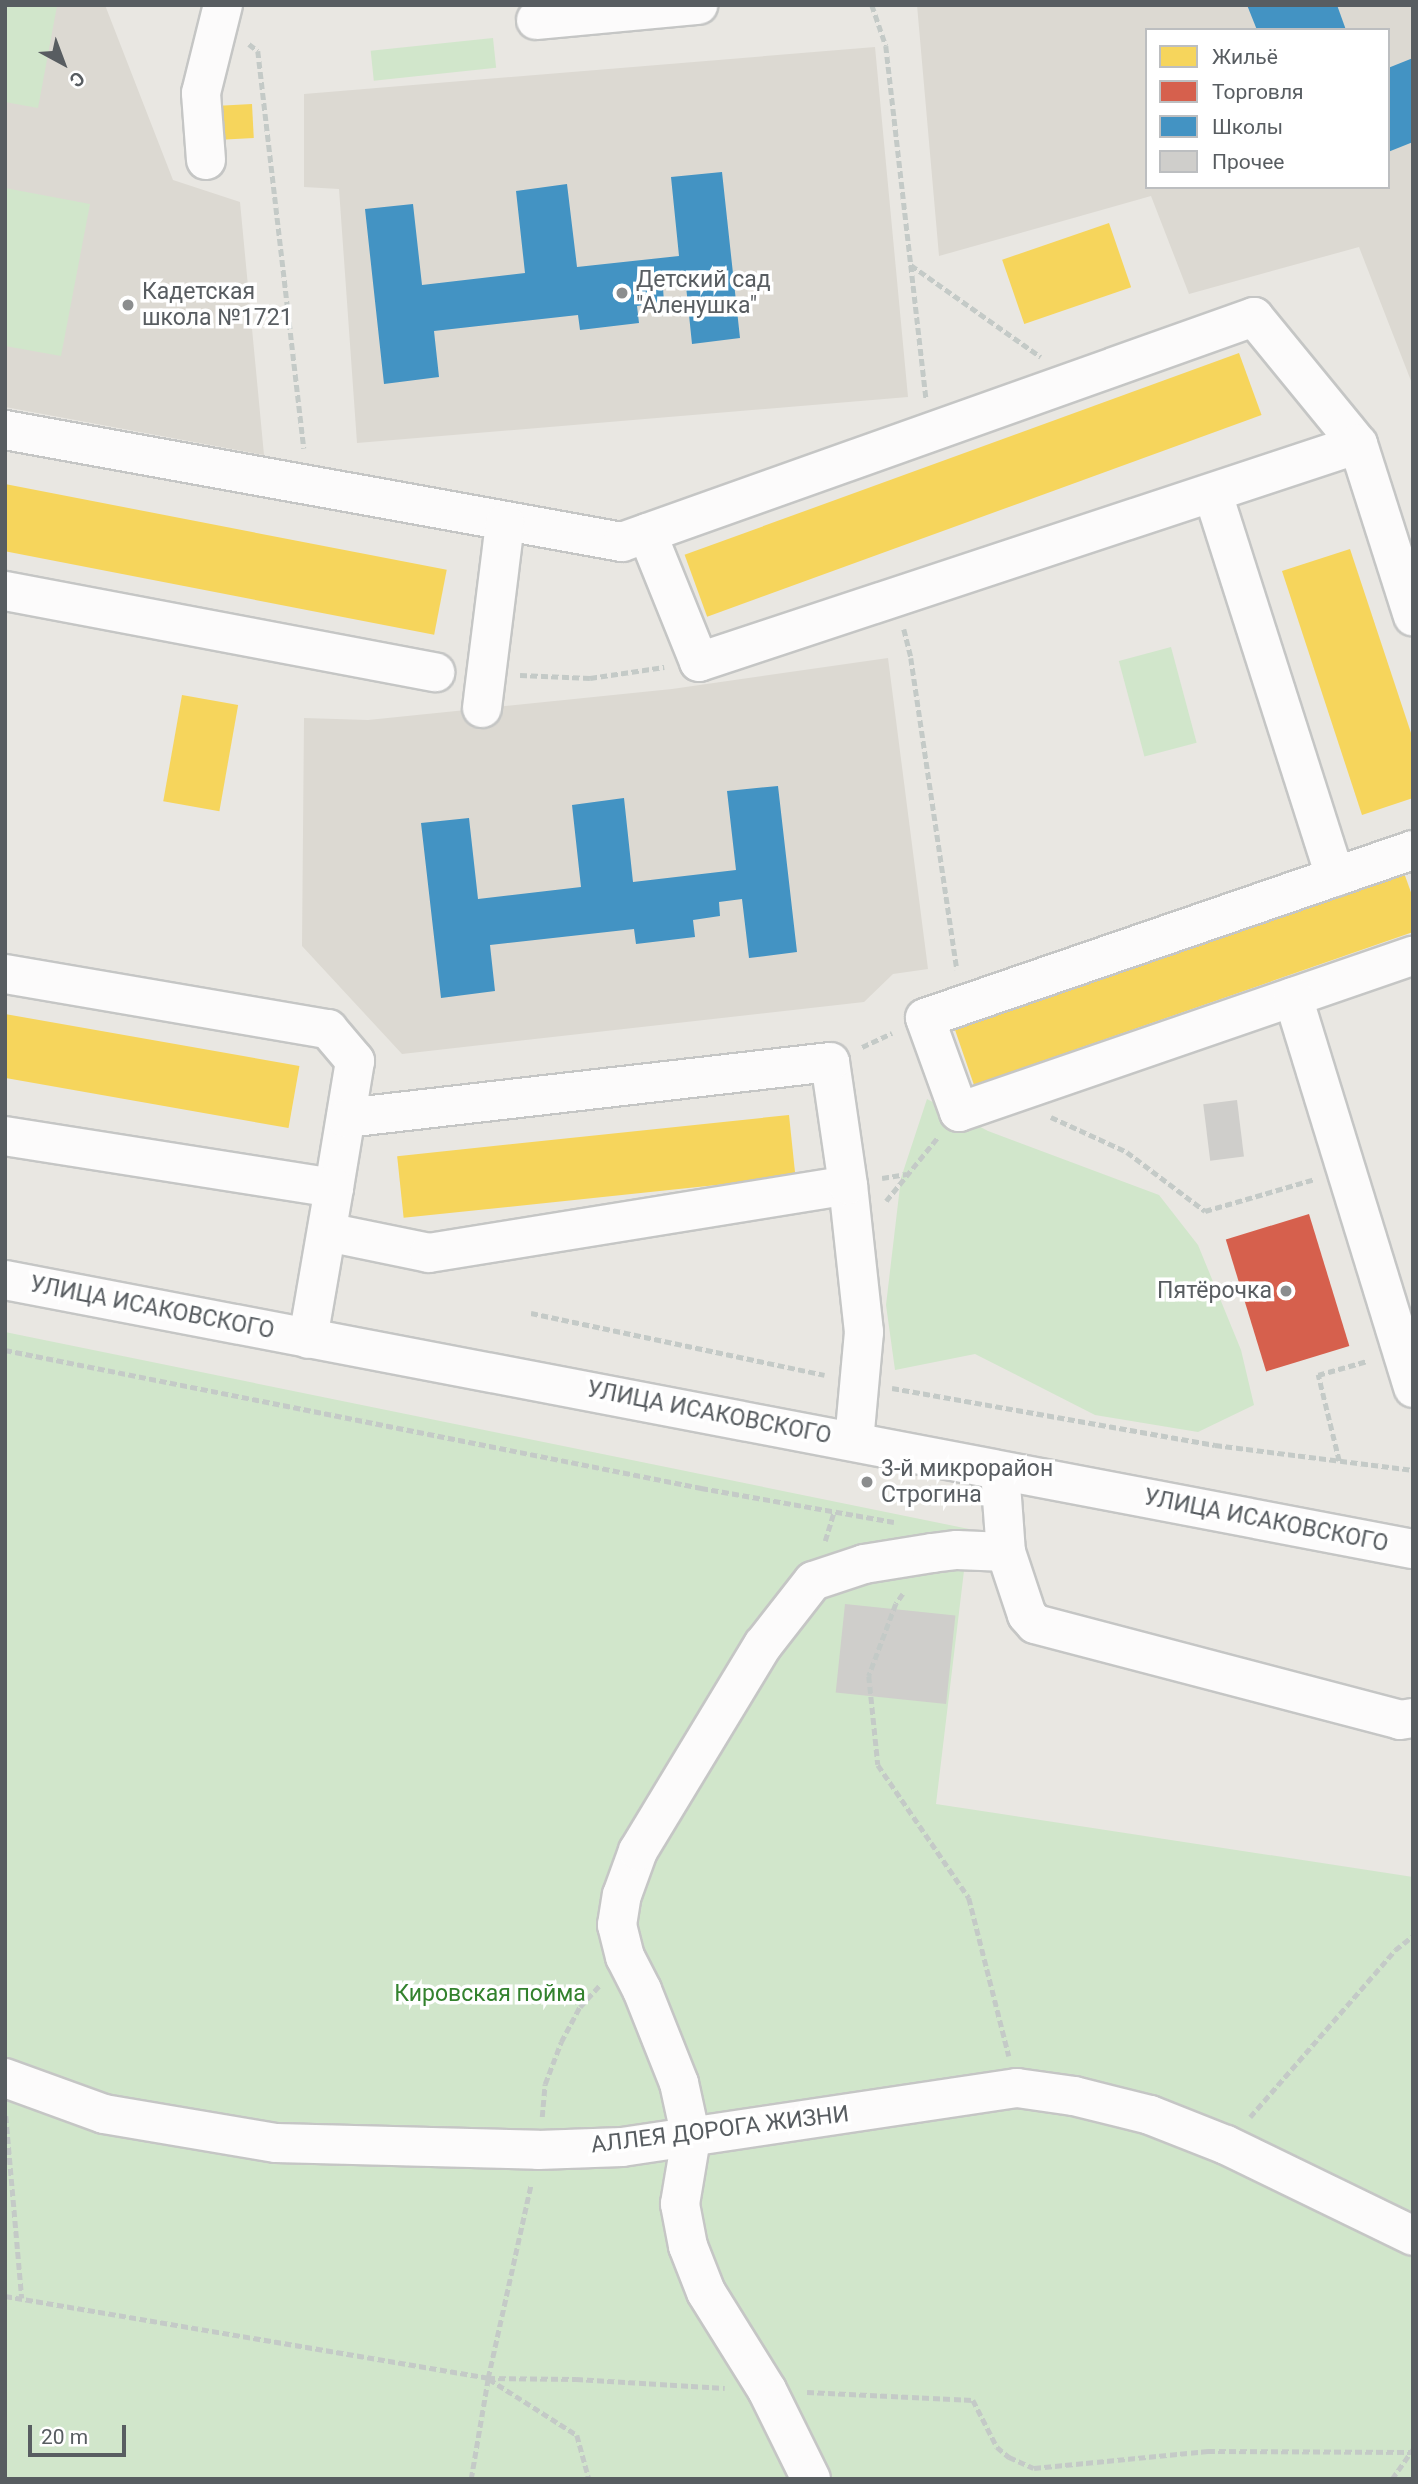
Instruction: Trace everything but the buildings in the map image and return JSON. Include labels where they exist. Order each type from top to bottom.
[{"type":"street","points":[[536,20],[698,5]]},
{"type":"street","points":[[206,160],[201,93],[221,13]]},
{"type":"street","points":[[5,430],[505,523],[622,542],[1254,317],[1358,444],[1413,616]]},
{"type":"street","points":[[647,533],[699,662],[1358,444]]},
{"type":"street","points":[[1213,494],[1335,877]]},
{"type":"street","points":[[484,691],[505,523]]},
{"type":"street","points":[[5,591],[435,672]]},
{"type":"street","points":[[1413,850],[925,1018],[959,1112],[1413,956]]},
{"type":"street","points":[[5,974],[328,1029],[355,1061],[308,1339]]},
{"type":"street","points":[[1293,997],[1413,1388]]},
{"type":"street","points":[[346,1118],[830,1062],[848,1185],[864,1332],[854,1441]]},
{"type":"street","points":[[5,1136],[334,1188]]},
{"type":"street","points":[[327,1232],[429,1253],[848,1185]]},
{"type":"street","name":"УЛИЦА ИСАКОВСКОГО","points":[[5,1280],[1413,1549]]},
{"type":"street","points":[[1000,1471],[1006,1552],[1027,1615],[1035,1624],[1400,1720],[1413,1718]]},
{"type":"street","points":[[811,2479],[780,2391],[706,2292],[688,2246],[680,2204],[691,2138],[679,2083],[642,1990],[625,1957],[617,1925],[622,1895],[638,1850],[763,1645],[813,1581],[864,1564],[932,1553],[957,1550],[1006,1552]]},
{"type":"street","name":"АЛЛЕЯ ДОРОГА ЖИЗНИ","points":[[5,2078],[104,2114],[276,2143],[538,2150],[622,2147],[1017,2088],[1074,2096],[1150,2115],[1226,2145],[1413,2236]]},
{"type":"path","points":[[872,5],[886,46],[929,432]]},
{"type":"path","points":[[221,13],[258,51],[308,486]]},
{"type":"path","points":[[910,265],[1075,380]]},
{"type":"path","points":[[895,598],[911,658],[962,1006]]},
{"type":"path","points":[[484,691],[699,662]]},
{"type":"path","points":[[830,1062],[925,1018]]},
{"type":"path","points":[[1006,1096],[1127,1152],[1205,1211],[1346,1170]]},
{"type":"path","points":[[908,1173],[959,1112]]},
{"type":"path","points":[[531,1313],[860,1382],[1215,1445],[1413,1471]]},
{"type":"path","points":[[5,1350],[701,1488],[896,1522]]},
{"type":"path","points":[[1339,1461],[1318,1375],[1401,1350]]},
{"type":"path","points":[[932,1553],[896,1604],[869,1676],[878,1765],[969,1898],[1017,2088]]},
{"type":"path","points":[[1226,2145],[1395,1950],[1413,1936]]},
{"type":"path","points":[[471,2479],[488,2378],[538,2150],[545,2084],[561,2042],[580,2007],[625,1957]]},
{"type":"path","points":[[5,2105],[22,2298]]},
{"type":"path","points":[[5,2296],[488,2378],[576,2379],[973,2400],[985,2428],[998,2447],[1009,2457],[1034,2468],[1208,2451],[1412,2450]]},
{"type":"path","points":[[488,2378],[577,2435],[589,2479]]},
{"type":"path","points":[[1392,2479],[1412,2450]]},
{"type":"shaded area","name":"Кадетская школа №1721","points":[[5,5],[105,5],[173,180],[240,202],[264,455],[5,407]]},
{"type":"shaded area","points":[[917,5],[1413,5],[1413,386],[1359,247],[1189,294],[1151,196],[939,256]]},
{"type":"shaded area","name":"Детский сад \"Аленушка\"","points":[[875,47],[908,397],[357,443],[339,189],[304,187],[304,94]]},
{"type":"shaded area","points":[[888,658],[928,969],[893,974],[864,1002],[402,1054],[302,946],[304,718],[368,720],[672,689]]},
{"type":"green space","points":[[5,5],[57,6],[38,108],[5,102]]},
{"type":"green space","points":[[493,38],[496,68],[374,81],[371,51]]},
{"type":"green space","points":[[5,188],[90,204],[61,356],[5,346]]},
{"type":"green space","points":[[1171,647],[1197,743],[1144,757],[1119,661]]},
{"type":"green space","points":[[927,1099],[988,1131],[1159,1195],[1198,1245],[1241,1350],[1254,1405],[1198,1432],[1095,1415],[975,1354],[895,1370],[886,1305],[901,1178]]},
{"type":"green space","name":"Кировская пойма","points":[[5,1332],[969,1529],[936,1804],[1413,1877],[1413,2479],[5,2479]]},
{"type":"place","name":"Детский сад \"Аленушка\"","points":[[622,293]]},
{"type":"place","name":"Кадетская школа №1721","points":[[128,305]]},
{"type":"place","name":"Пятёрочка","points":[[1286,1291]]},
{"type":"place","name":"3-й микрорайон Строгина","points":[[867,1482]]}]
